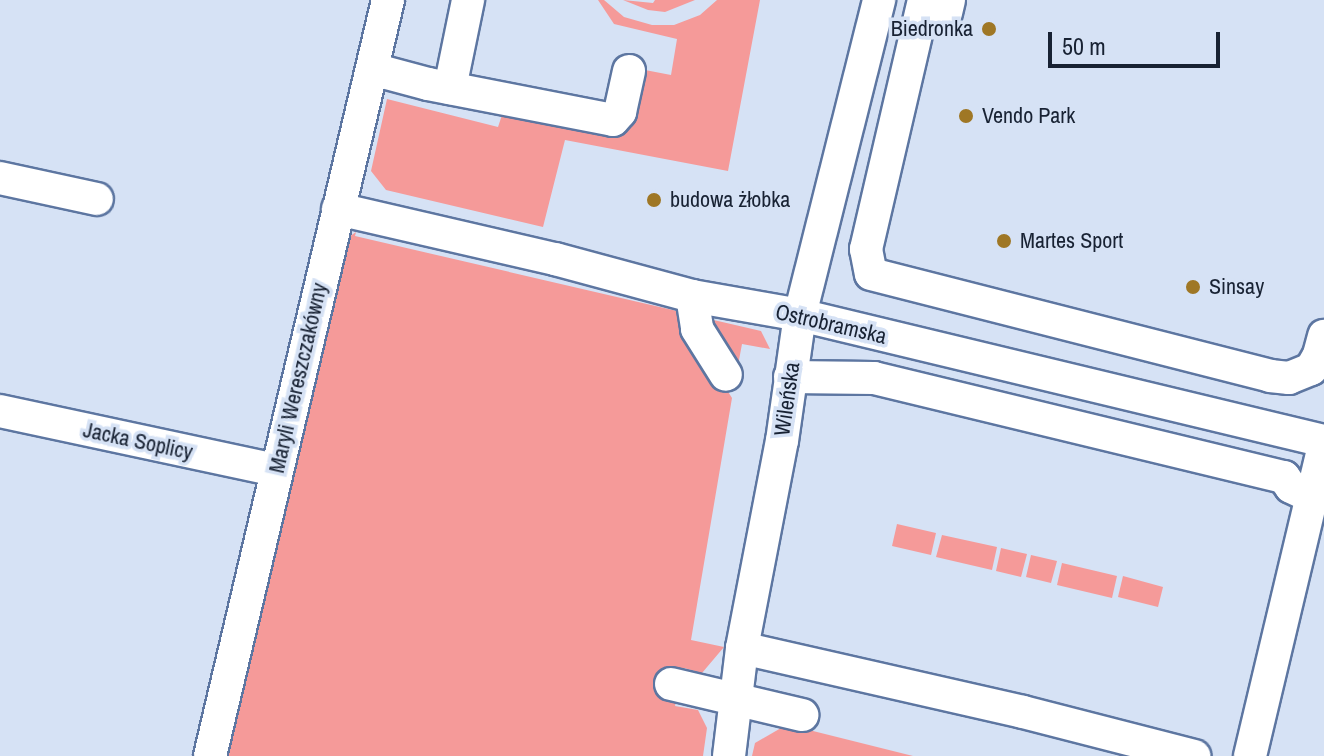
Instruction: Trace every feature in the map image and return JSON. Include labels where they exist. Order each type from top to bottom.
[{"type":"street","name":"Maryli Wereszczakówny","points":[[210,756],[388,0]]},
{"type":"street","points":[[439,86],[448,0]]},
{"type":"street","points":[[439,86],[468,0]]},
{"type":"street","name":"Wileńska","points":[[729,756],[742,648],[800,315],[879,0]]},
{"type":"street","points":[[940,4],[866,249],[871,274],[1270,376],[1289,378],[1311,369],[1324,336]]},
{"type":"street","points":[[372,69],[439,86],[613,120],[620,112],[629,71]]},
{"type":"street","points":[[0,178],[97,199]]},
{"type":"street","name":"Ostrobramska","points":[[338,209],[555,259],[692,296],[800,315],[1324,444]]},
{"type":"street","points":[[692,296],[697,329],[726,375]]},
{"type":"street","points":[[790,377],[874,378],[1284,477],[1309,509]]},
{"type":"street","name":"Jacka Soplicy","points":[[0,411],[276,470]]},
{"type":"street","points":[[1250,756],[1324,444]]},
{"type":"street","points":[[742,648],[1023,712],[1194,756]]},
{"type":"street","points":[[671,684],[802,715]]},
{"type":"shaded area","points":[[598,0],[604,0],[624,17],[652,25],[674,25],[700,15],[717,0],[760,0],[728,171],[565,140],[543,227],[386,190],[371,171],[387,99],[498,127],[503,112],[610,136],[630,128],[635,120],[645,70],[671,75],[677,39],[614,24]]},
{"type":"shaded area","points":[[623,0],[653,3],[655,0],[695,0],[665,12],[648,10]]},
{"type":"shaded area","points":[[356,232],[355,236],[677,311],[732,398],[691,640],[724,647],[702,673],[684,668],[675,706],[698,710],[707,728],[703,756],[224,756],[346,239]]},
{"type":"shaded area","points":[[705,318],[761,331],[770,349],[742,344],[736,376]]},
{"type":"shaded area","points":[[897,524],[936,533],[931,555],[892,546]]},
{"type":"shaded area","points":[[942,535],[997,547],[992,570],[936,557]]},
{"type":"shaded area","points":[[1001,548],[1027,554],[1021,577],[996,571]]},
{"type":"shaded area","points":[[1031,555],[1057,561],[1051,583],[1026,577]]},
{"type":"shaded area","points":[[1062,563],[1117,576],[1112,598],[1057,585]]},
{"type":"shaded area","points":[[1123,576],[1163,587],[1158,607],[1118,597]]},
{"type":"shaded area","points":[[797,727],[913,756],[752,756],[755,743],[781,728]]},
{"type":"place","name":"Biedronka","points":[[989,29]]},
{"type":"place","name":"Vendo Park","points":[[966,116]]},
{"type":"place","name":"budowa żłobka","points":[[654,200]]},
{"type":"place","name":"Martes Sport","points":[[1004,241]]},
{"type":"place","name":"Sinsay","points":[[1193,287]]}]
